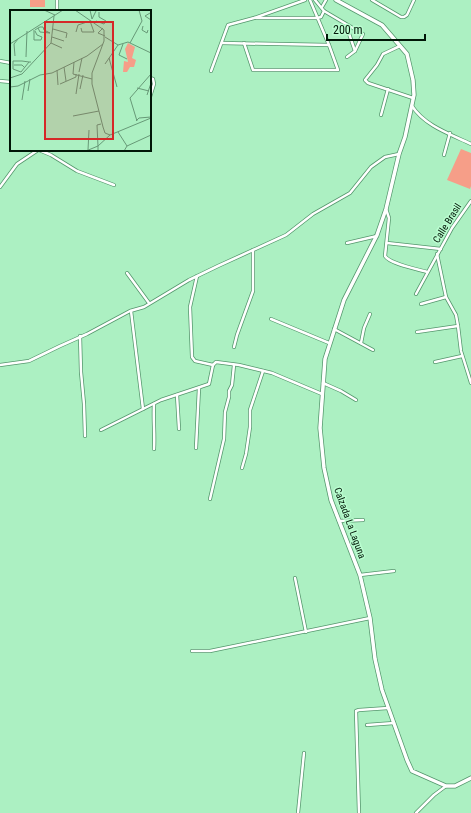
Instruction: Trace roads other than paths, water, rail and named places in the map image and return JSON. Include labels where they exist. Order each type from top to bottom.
[{"type":"street","points":[[211,71],[228,25],[254,18],[305,0]]},
{"type":"street","points":[[244,44],[253,70],[338,70],[310,0]]},
{"type":"street","points":[[322,7],[326,0]]},
{"type":"street","name":"Calzada La Laguna","points":[[336,0],[382,24],[407,54],[412,80],[413,98],[405,137],[399,154],[386,209],[377,235],[344,300],[325,359],[320,428],[324,468],[331,500],[360,575],[370,618],[375,659],[382,690],[407,760],[412,771],[446,786]]},
{"type":"street","points":[[372,0],[401,17],[407,15],[414,0]]},
{"type":"street","points":[[317,1],[324,11],[363,34],[355,51],[347,57]]},
{"type":"street","points":[[254,18],[317,18],[321,17],[324,11]]},
{"type":"street","points":[[346,25],[355,51]]},
{"type":"street","points":[[222,43],[329,45]]},
{"type":"street","points":[[400,46],[383,54],[377,65],[365,80],[368,83],[413,98]]},
{"type":"street","points":[[0,61],[10,63]]},
{"type":"street","points":[[151,78],[153,79],[154,84],[151,94]]},
{"type":"street","points":[[0,81],[10,82]]},
{"type":"street","points":[[381,115],[388,89]]},
{"type":"street","points":[[411,106],[416,113],[428,123],[471,144]]},
{"type":"street","points":[[444,154],[450,133]]},
{"type":"street","points":[[0,187],[17,164],[36,151]]},
{"type":"street","points":[[41,151],[51,155],[77,171],[114,185]]},
{"type":"street","points":[[0,365],[29,361],[131,311],[144,307],[197,276],[286,235],[313,214],[350,193],[371,167],[385,158],[399,154]]},
{"type":"street","name":"Calle Brasil","points":[[416,294],[452,228],[471,201]]},
{"type":"street","points":[[386,209],[389,218],[385,256],[388,260],[427,272]]},
{"type":"street","points":[[347,243],[377,235]]},
{"type":"street","points":[[387,243],[441,249]]},
{"type":"street","points":[[234,347],[236,335],[253,291],[253,250]]},
{"type":"street","points":[[437,254],[446,297],[456,315],[459,344],[471,383]]},
{"type":"street","points":[[127,273],[149,303]]},
{"type":"street","points":[[197,276],[190,307],[192,356],[195,361],[213,365],[216,362],[272,373],[322,394]]},
{"type":"street","points":[[421,304],[446,297]]},
{"type":"street","points":[[131,311],[143,410]]},
{"type":"street","points":[[361,342],[364,328],[370,314]]},
{"type":"street","points":[[271,319],[330,343]]},
{"type":"street","points":[[417,332],[458,326]]},
{"type":"street","points":[[334,329],[361,342],[373,350]]},
{"type":"street","points":[[80,336],[85,436]]},
{"type":"street","points":[[435,362],[462,356]]},
{"type":"street","points":[[101,430],[154,404],[209,384],[213,365]]},
{"type":"street","points":[[210,499],[224,439],[226,407],[232,385],[234,365]]},
{"type":"street","points":[[242,468],[246,454],[250,427],[250,410],[263,371]]},
{"type":"street","points":[[323,382],[356,400]]},
{"type":"street","points":[[196,448],[199,388]]},
{"type":"street","points":[[177,395],[179,429]]},
{"type":"street","points":[[154,404],[154,449]]},
{"type":"street","points":[[339,521],[363,520]]},
{"type":"street","points":[[360,575],[394,571]]},
{"type":"street","points":[[295,578],[306,632]]},
{"type":"street","points":[[192,651],[210,651],[370,618]]},
{"type":"street","points":[[359,813],[356,711],[388,708]]},
{"type":"street","points":[[367,725],[394,723]]},
{"type":"street","points":[[298,813],[304,753]]},
{"type":"street","points":[[416,813],[434,795],[446,786],[455,786],[471,778]]}]
